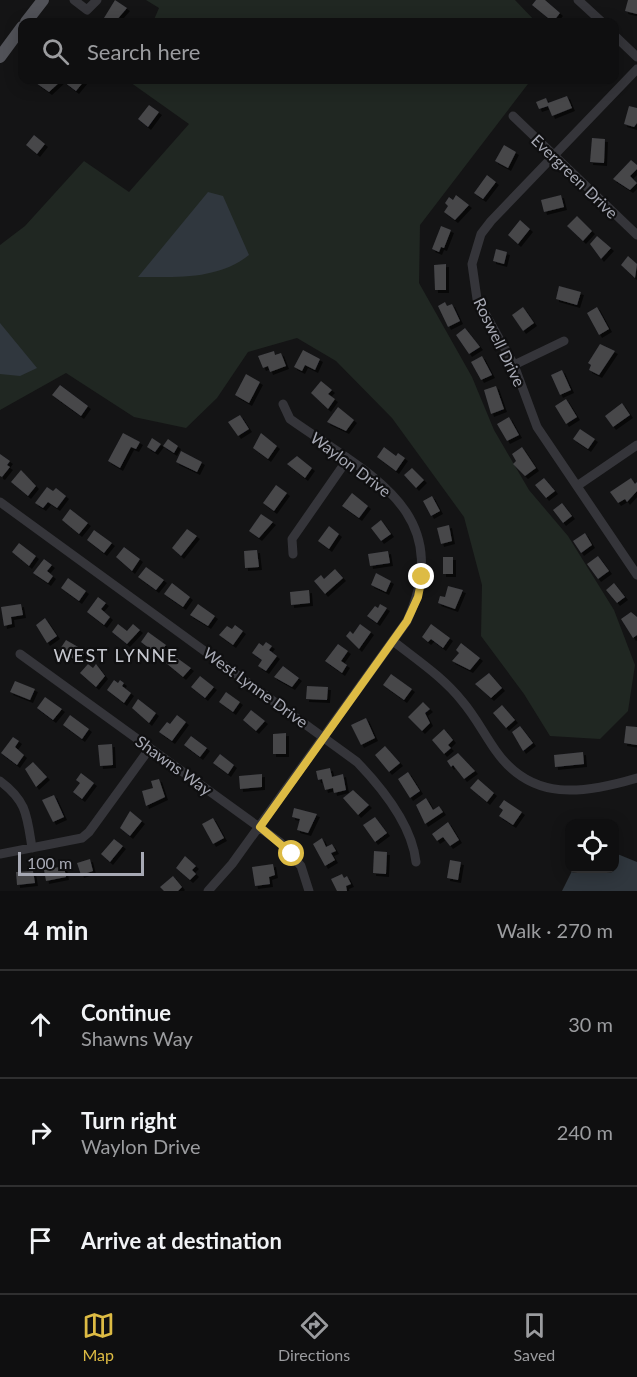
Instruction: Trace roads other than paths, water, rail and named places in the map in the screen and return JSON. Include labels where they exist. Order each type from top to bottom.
[{"type":"main road","points":[[29,18],[42,0]]},
{"type":"main road","points":[[0,57],[18,32]]},
{"type":"street","points":[[74,0],[87,10],[97,0]]},
{"type":"street","points":[[578,0],[598,18]]},
{"type":"street","points":[[619,39],[637,57]]},
{"type":"street","name":"Roswell Drive","points":[[637,69],[491,221],[475,248],[472,282],[477,299],[514,365],[537,427],[637,575]]},
{"type":"street","name":"Evergreen Drive","points":[[513,116],[637,235]]},
{"type":"street","points":[[514,365],[564,341]]},
{"type":"street","name":"Waylon Drive","points":[[208,891],[260,827],[407,621],[418,597],[422,577],[420,538],[398,500],[290,419],[283,404]]},
{"type":"street","points":[[577,486],[637,445]]},
{"type":"street","points":[[293,554],[292,539],[347,460]]},
{"type":"street","name":"West Lynne Drive","points":[[0,502],[324,736],[372,778],[414,842],[416,862]]},
{"type":"street","points":[[393,641],[451,688],[495,750],[522,778],[550,788],[588,790],[637,778]]},
{"type":"street","name":"Shawns Way","points":[[20,654],[260,827],[292,854],[301,866],[309,891]]},
{"type":"street","points":[[0,854],[74,841],[89,832],[150,747]]},
{"type":"street","points":[[0,781],[18,796],[23,805],[32,848]]},
{"type":"district","name":"WEST LYNNE","points":[[116,655]]}]
